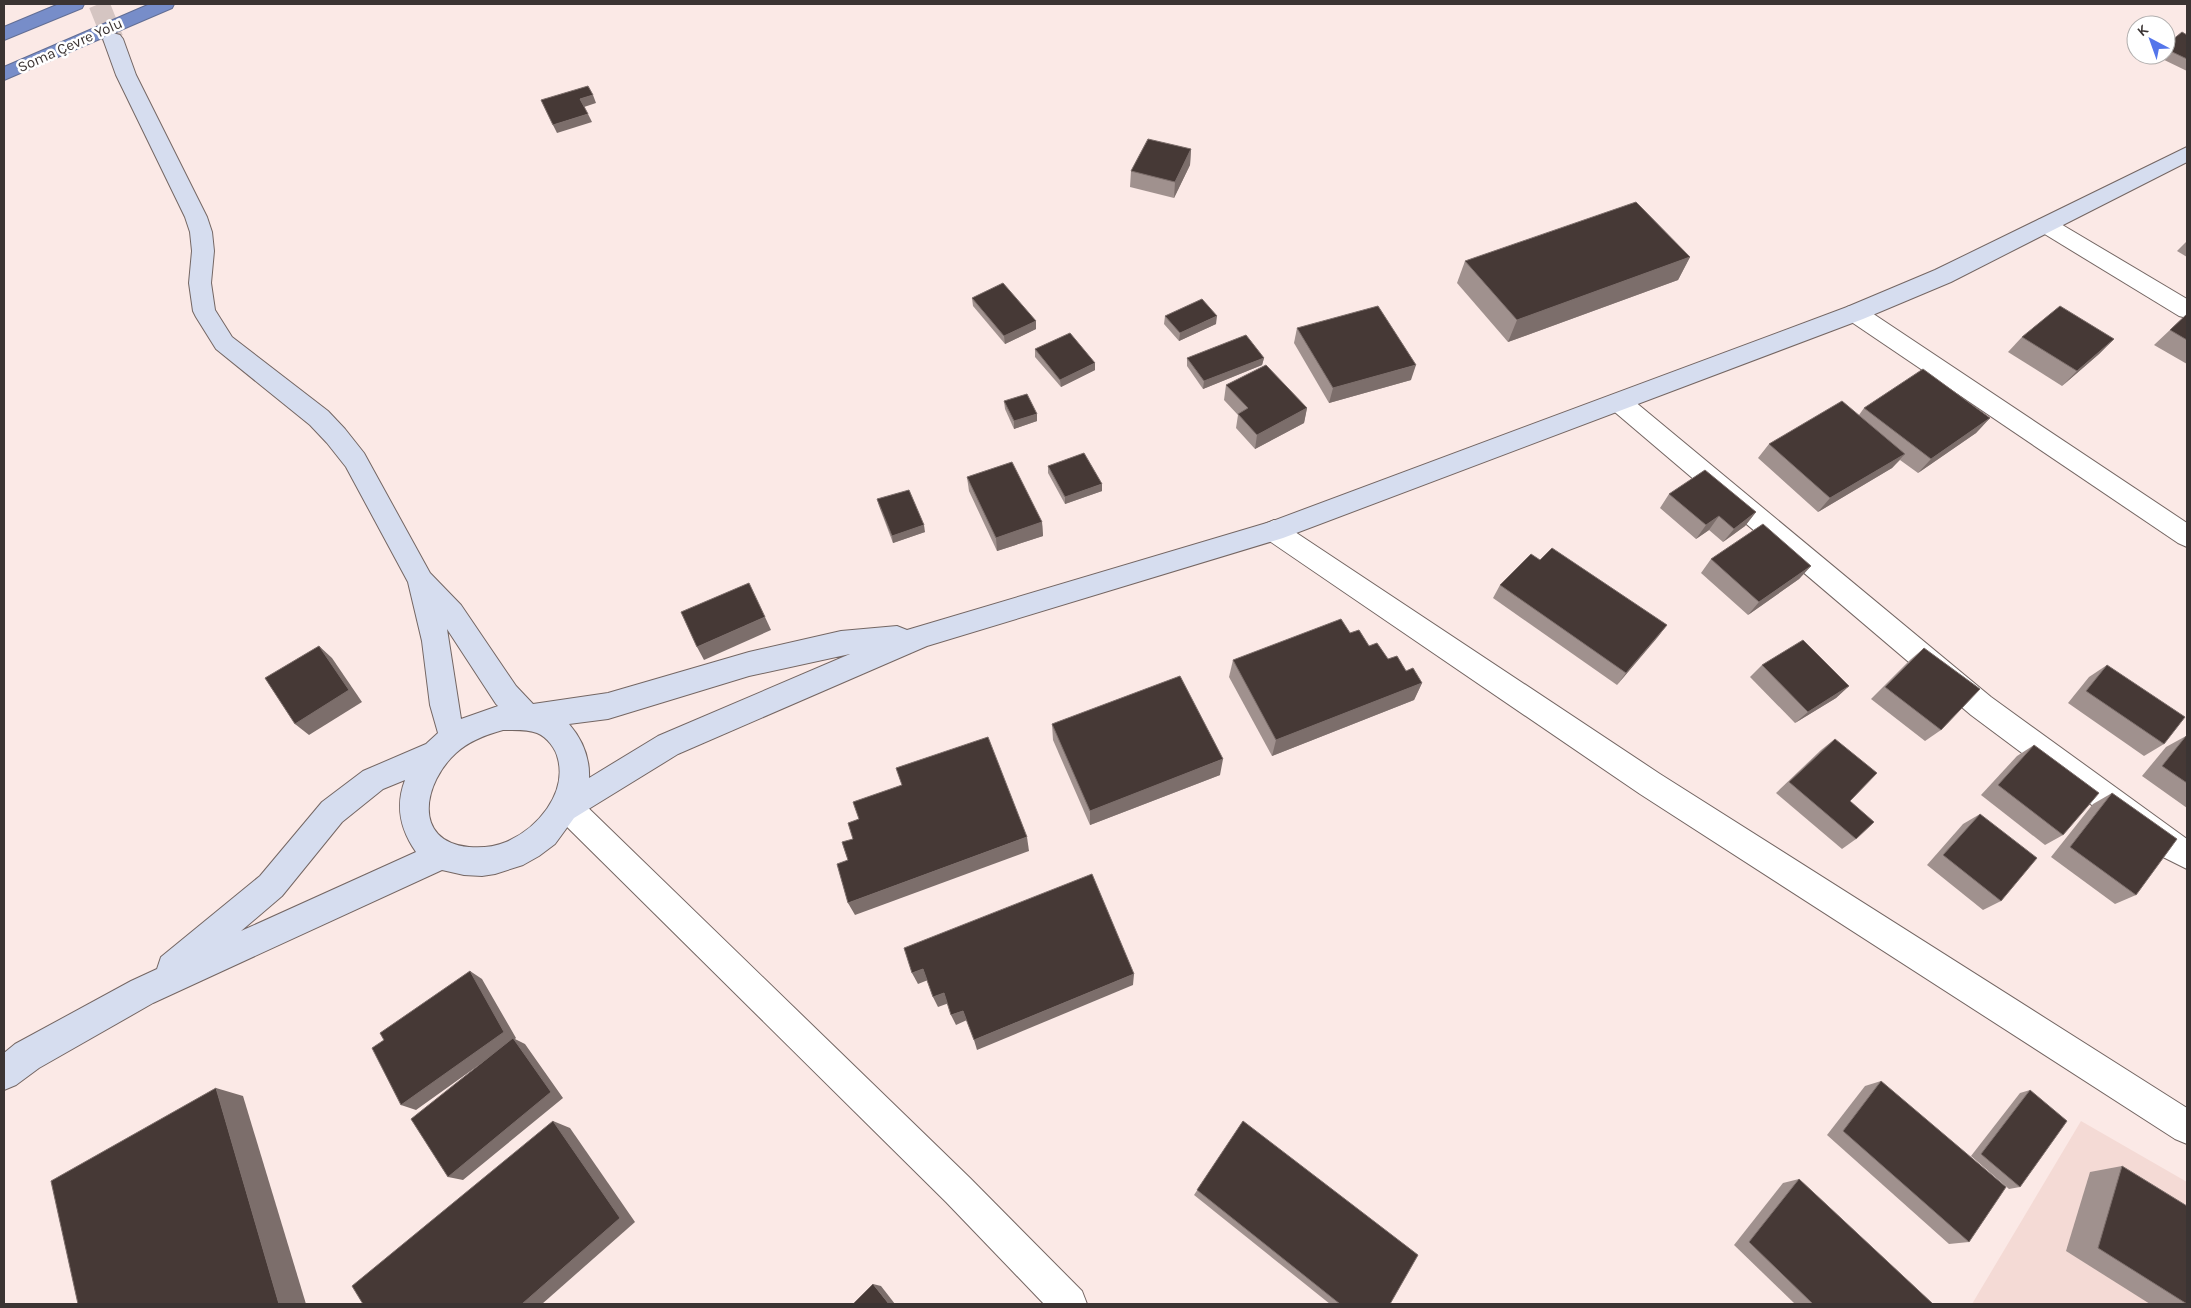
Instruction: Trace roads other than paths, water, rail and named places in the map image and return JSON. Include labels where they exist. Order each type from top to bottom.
[{"type":"highway","points":[[4,34],[75,4]]},
{"type":"highway","name":"Soma Çevre Yolu","points":[[4,74],[165,4]]},
{"type":"main road","points":[[113,39],[126,75],[196,217],[201,232],[203,251],[200,283],[204,311],[224,343],[276,386],[319,418],[355,460],[421,582],[437,649],[442,699],[448,724],[445,746],[420,776],[413,800],[414,821],[424,841],[442,855],[467,863],[497,860],[524,848],[549,830],[567,807],[575,782],[574,758],[565,738],[548,725],[528,718],[506,695],[451,613],[421,582]]},
{"type":"main road","points":[[567,807],[668,745],[921,636],[1274,531],[1855,313],[1944,276],[2187,154]]},
{"type":"main road","points":[[142,992],[271,886],[332,812],[373,780],[445,746],[478,724],[503,717],[528,718],[608,706],[749,664],[841,643],[921,636]]},
{"type":"main road","points":[[4,1073],[27,1056],[142,992],[442,855]]},
{"type":"street","points":[[2046,225],[2187,310]]},
{"type":"street","points":[[1855,313],[2187,536]]},
{"type":"street","points":[[1619,402],[1981,706],[2170,845],[2187,855]]},
{"type":"street","points":[[1274,531],[1650,784],[2187,1127]]},
{"type":"street","points":[[567,807],[951,1183],[1069,1304]]},
{"type":"tunnel","points":[[99,4],[113,39]]}]
